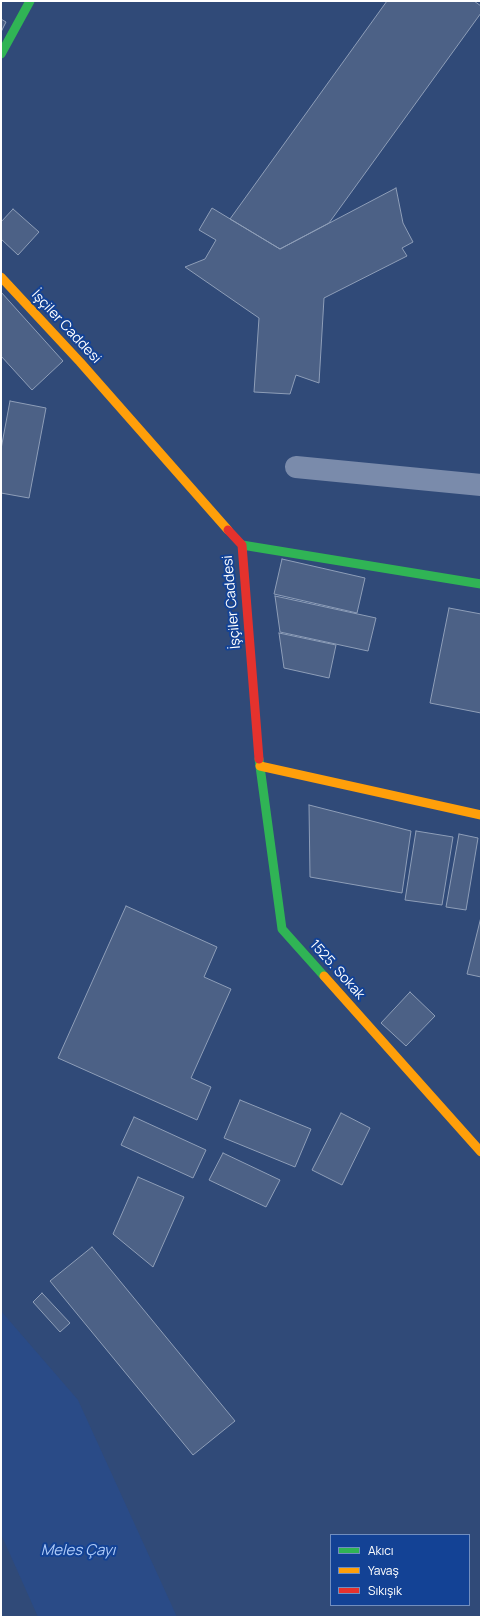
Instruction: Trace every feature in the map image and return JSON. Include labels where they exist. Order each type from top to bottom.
[{"type":"street","points":[[1,54],[30,1]]},
{"type":"street","name":"İşçiler Caddesi","points":[[1,277],[80,362],[242,545],[260,766]]},
{"type":"street","points":[[296,467],[481,485]]},
{"type":"street","points":[[242,545],[481,584]]},
{"type":"street","points":[[260,766],[481,815]]},
{"type":"street","name":"1525. Sokak","points":[[260,766],[282,929],[481,1152]]},
{"type":"water","name":"Meles Çayı","points":[[1,1311],[78,1400],[177,1617],[38,1617],[1,1534]]},
{"type":"building","points":[[387,1],[474,1],[481,6],[481,13],[329,223],[280,249],[230,219]]},
{"type":"building","points":[[1,19],[6,22],[1,32]]},
{"type":"building","points":[[396,188],[403,223],[413,242],[402,248],[407,256],[324,298],[319,383],[296,375],[290,394],[254,392],[259,318],[185,267],[205,259],[216,240],[199,230],[212,208],[280,249]]},
{"type":"building","points":[[13,209],[39,232],[18,255],[1,239],[1,222]]},
{"type":"building","points":[[1,292],[63,361],[32,390],[1,356]]},
{"type":"building","points":[[10,401],[46,408],[29,498],[1,493],[1,449]]},
{"type":"building","points":[[282,559],[365,578],[357,613],[274,594]]},
{"type":"building","points":[[275,596],[376,618],[368,651],[280,632]]},
{"type":"building","points":[[449,608],[481,614],[481,713],[430,703]]},
{"type":"building","points":[[279,633],[336,645],[329,678],[284,668]]},
{"type":"building","points":[[309,805],[411,831],[402,893],[310,877]]},
{"type":"building","points":[[416,831],[453,837],[442,905],[405,900]]},
{"type":"building","points":[[459,834],[478,838],[466,910],[446,907]]},
{"type":"building","points":[[126,906],[217,947],[204,977],[231,989],[191,1078],[211,1087],[197,1120],[58,1058]]},
{"type":"building","points":[[481,917],[481,977],[467,974]]},
{"type":"building","points":[[410,992],[435,1016],[406,1046],[381,1023]]},
{"type":"building","points":[[240,1100],[311,1129],[295,1167],[224,1138]]},
{"type":"building","points":[[341,1113],[370,1128],[342,1185],[312,1170]]},
{"type":"building","points":[[134,1117],[206,1150],[193,1178],[121,1145]]},
{"type":"building","points":[[223,1153],[280,1180],[266,1207],[209,1180]]},
{"type":"building","points":[[138,1177],[184,1197],[153,1267],[113,1234]]},
{"type":"building","points":[[92,1247],[235,1421],[193,1455],[50,1281]]},
{"type":"building","points":[[42,1293],[70,1323],[60,1332],[33,1302]]},
{"type":"traffic: fast","points":[[1,54],[30,1]]},
{"type":"traffic: fast","points":[[242,545],[481,584]]},
{"type":"traffic: fast","points":[[259,759],[282,929],[324,976]]},
{"type":"traffic: slow","points":[[1,277],[80,362],[228,530]]},
{"type":"traffic: slow","points":[[260,766],[481,815]]},
{"type":"traffic: slow","points":[[324,976],[481,1152]]},
{"type":"traffic: jam","points":[[228,530],[242,545],[259,759]]}]
